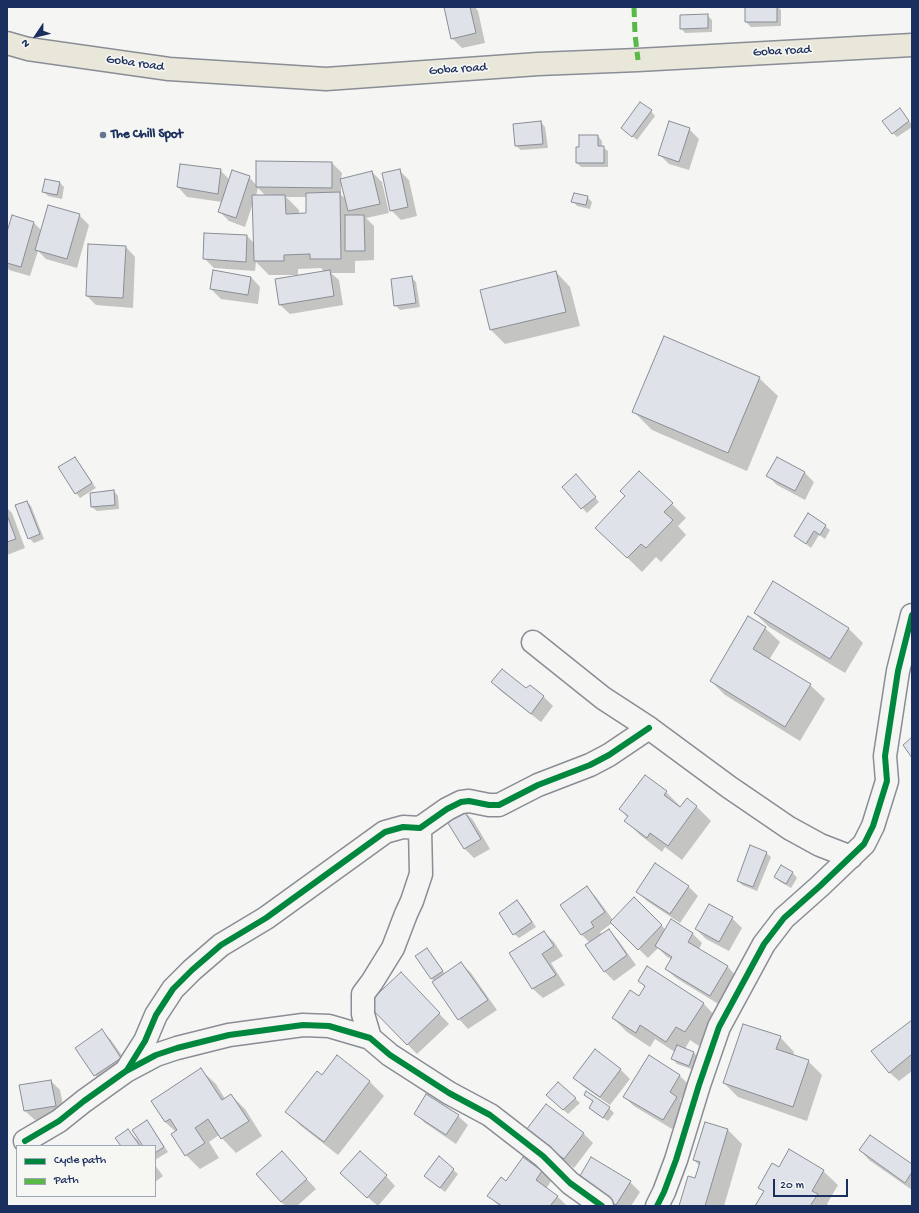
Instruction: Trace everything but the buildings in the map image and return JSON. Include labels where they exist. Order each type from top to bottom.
[{"type":"main road","name":"Goba road","points":[[7,43],[28,49],[169,69],[326,79],[538,64],[646,60],[912,45]]},
{"type":"street","points":[[657,1206],[676,1160],[719,1027],[764,944],[784,918],[864,844],[873,826],[887,781],[885,756],[898,671],[912,615]]},
{"type":"street","points":[[533,642],[603,698],[649,728],[788,828],[820,845],[850,857]]},
{"type":"street","points":[[126,1071],[145,1041],[156,1015],[173,989],[192,970],[221,945],[266,918],[386,832],[403,827],[420,828],[447,809],[461,802],[469,801],[489,806],[499,805],[538,786],[590,765],[610,754],[649,728]]},
{"type":"street","points":[[370,1038],[363,1014],[363,994],[393,948],[412,901],[421,874],[420,828]]},
{"type":"street","points":[[25,1141],[59,1121],[126,1071],[156,1055],[176,1048],[228,1035],[303,1025],[329,1026],[370,1038],[390,1056],[490,1115],[542,1156],[570,1183],[602,1206]]},
{"type":"marked path","points":[[634,7],[638,60]]},
{"type":"cycle path","points":[[657,1206],[676,1160],[719,1027],[764,944],[784,918],[864,844],[873,826],[887,781],[885,756],[898,671],[912,615]]},
{"type":"cycle path","points":[[127,1070],[145,1041],[156,1015],[173,989],[192,970],[221,945],[266,918],[385,832],[403,827],[420,828],[447,809],[461,802],[469,801],[489,805],[499,805],[538,785],[590,765],[609,755],[649,728]]},
{"type":"cycle path","points":[[25,1141],[59,1121],[126,1071],[156,1055],[177,1048],[229,1035],[303,1025],[329,1026],[370,1038],[390,1055],[449,1093],[490,1115],[543,1156],[570,1183],[602,1206]]},
{"type":"place","name":"The Chill Spot","points":[[103,135]]}]
